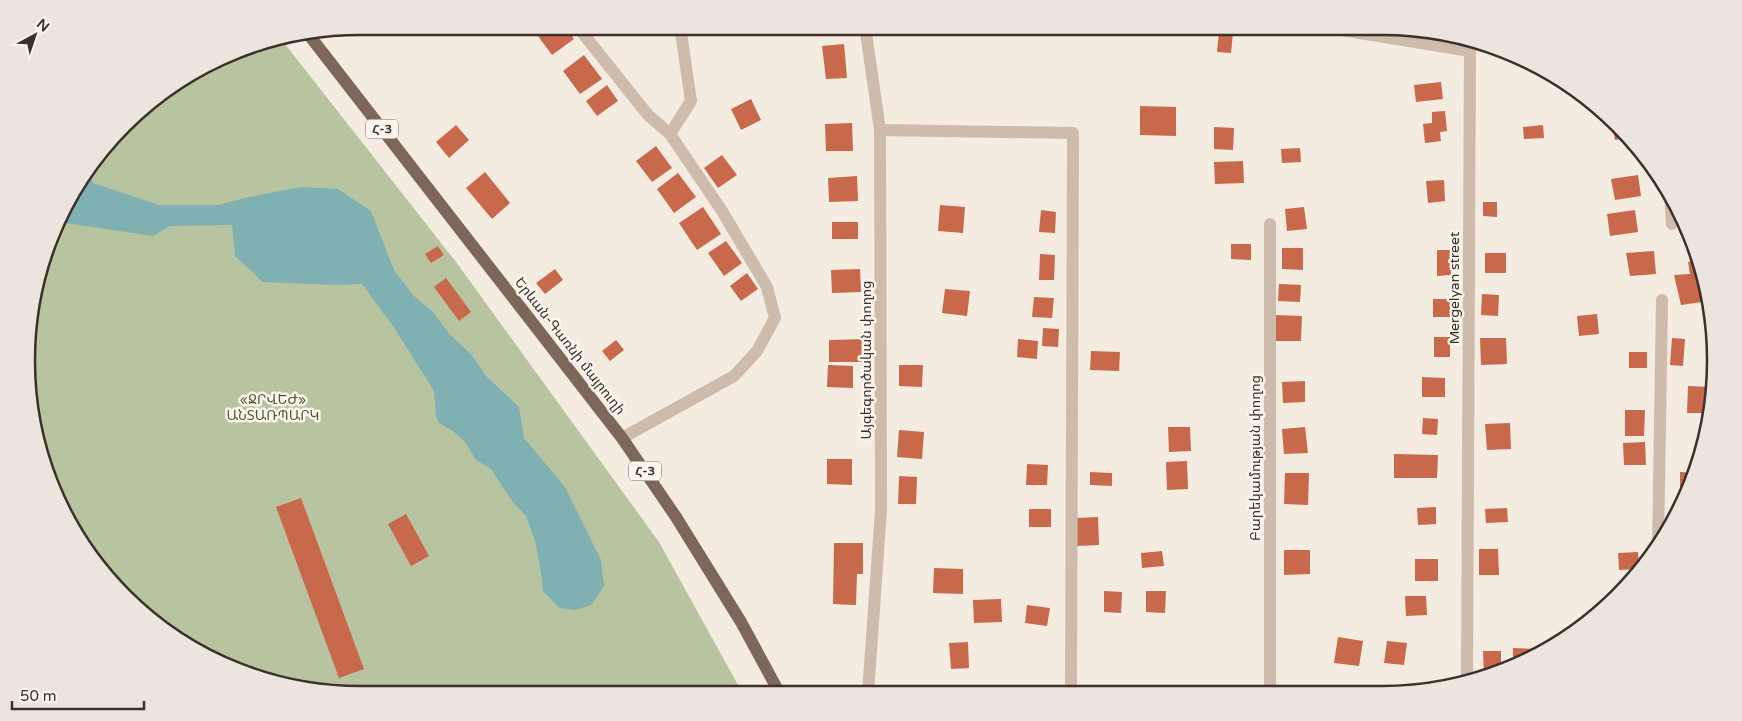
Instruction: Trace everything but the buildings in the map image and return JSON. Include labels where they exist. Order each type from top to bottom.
[{"type":"main road","name":"Երևան-Գառնի մայրուղի","points":[[312,39],[622,438],[676,517],[731,606],[776,686]]},
{"type":"street","points":[[584,35],[648,115],[670,134],[722,211],[767,287],[775,318],[757,351],[734,376],[622,438]]},
{"type":"street","points":[[670,134],[691,101],[681,35]]},
{"type":"street","name":"Այգեգործական փողոց","points":[[866,35],[880,130],[881,510],[868,686]]},
{"type":"street","name":"Mergelyan street","points":[[1372,35],[1470,51],[1466,675]]},
{"type":"street","points":[[880,130],[1074,133],[1071,686]]},
{"type":"street","points":[[1671,214],[1672,224]]},
{"type":"street","name":"Բարեկամության փողոց","points":[[1270,224],[1270,686]]},
{"type":"street","points":[[1658,531],[1662,300]]},
{"type":"green space","name":"«ՋՐՎԵԺ» ԱՆՏԱՌՊԱՐԿ","points":[[285,44],[456,262],[659,542],[739,686],[360,686],[318,683],[297,680],[256,669],[217,652],[180,631],[162,619],[130,591],[102,559],[79,523],[60,485],[52,465],[41,424],[35,360],[41,297],[52,256],[60,236],[90,180],[102,162],[130,130],[162,102],[198,79],[236,60]]},
{"type":"water","points":[[92,178],[93,183],[159,205],[218,205],[302,187],[338,189],[371,211],[394,270],[413,295],[433,312],[450,335],[471,354],[486,376],[519,407],[524,438],[565,487],[601,560],[604,586],[591,605],[575,610],[559,608],[543,591],[535,541],[526,516],[512,501],[491,469],[476,460],[465,442],[453,431],[439,423],[436,416],[434,391],[395,329],[362,284],[337,285],[263,282],[235,256],[232,225],[170,226],[153,236],[66,223]]}]
